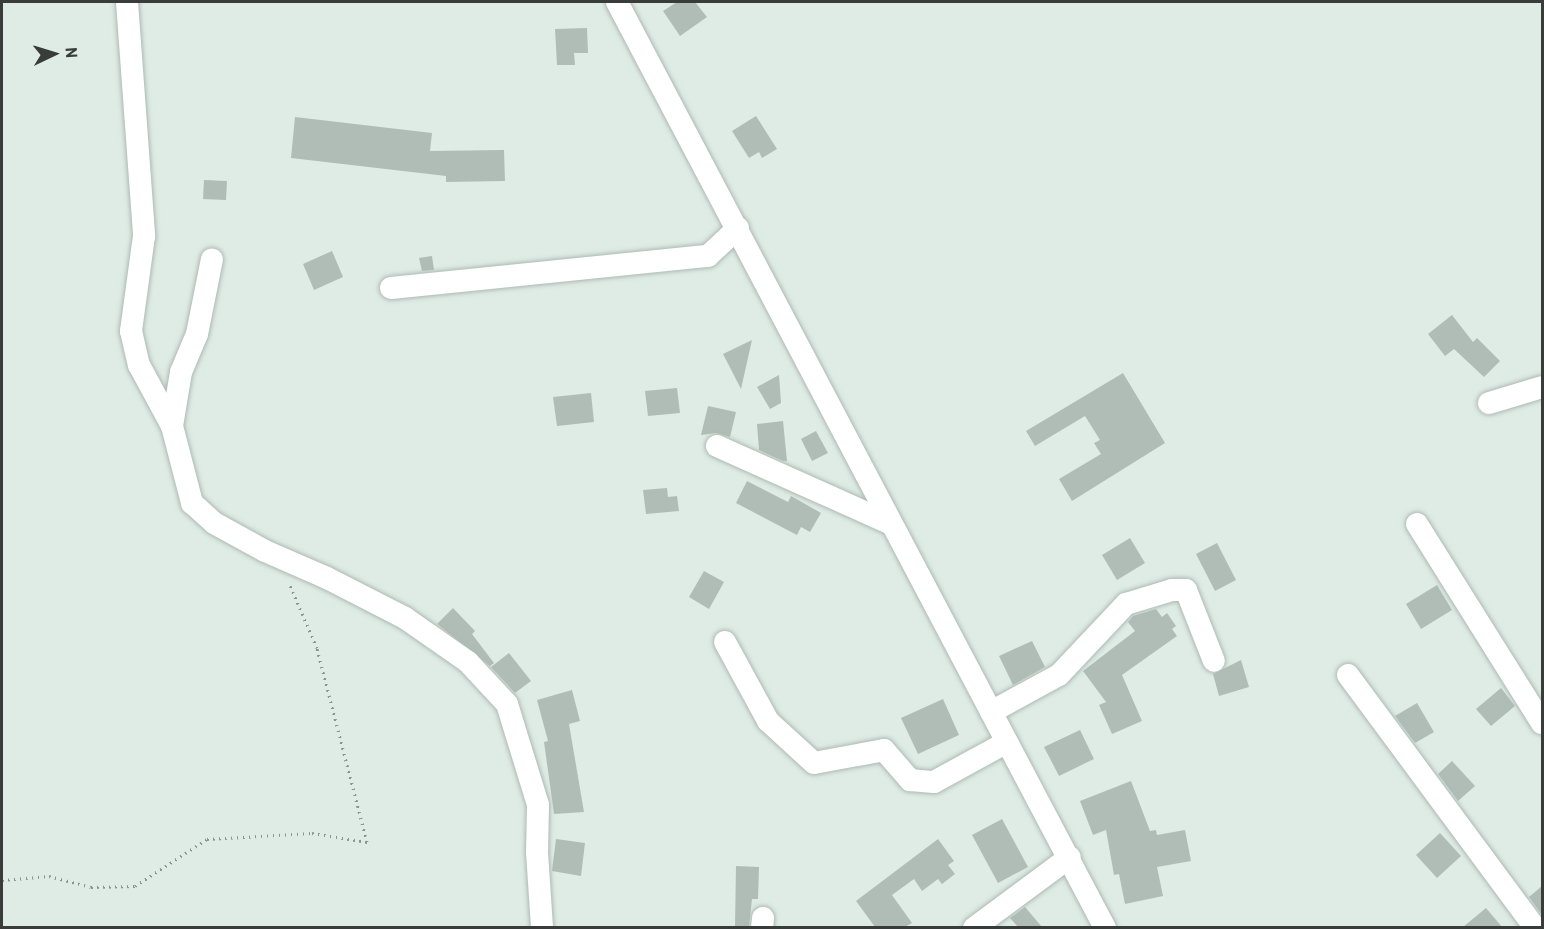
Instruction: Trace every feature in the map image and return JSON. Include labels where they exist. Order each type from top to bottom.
[{"type":"street","points":[[127,2],[144,236],[131,331],[139,365],[172,426],[192,503],[214,523],[278,557],[405,618],[468,662],[507,704],[538,805],[537,852],[542,927]]},
{"type":"street","points":[[617,2],[1105,927]]},
{"type":"street","points":[[391,288],[708,256],[738,228]]},
{"type":"street","points":[[172,426],[181,372],[197,334],[212,259]]},
{"type":"street","points":[[1489,403],[1542,387]]},
{"type":"street","points":[[717,446],[891,524]]},
{"type":"street","points":[[1417,524],[1542,723]]},
{"type":"street","points":[[991,712],[1059,675],[1126,604],[1172,590],[1186,590],[1214,661]]},
{"type":"street","points":[[725,642],[768,721],[814,763],[884,750],[910,780],[934,782],[1007,742]]},
{"type":"street","points":[[1348,675],[1535,927]]},
{"type":"street","points":[[974,927],[1070,857]]},
{"type":"path","points":[[2,880],[49,876],[91,887],[135,886],[207,839],[312,833],[367,842],[317,648],[278,557]]},
{"type":"building","points":[[677,2],[695,2],[707,17],[680,36],[663,11]]},
{"type":"building","points":[[587,28],[588,53],[574,53],[575,65],[557,65],[555,29]]},
{"type":"building","points":[[756,116],[777,149],[762,158],[759,152],[749,158],[732,131]]},
{"type":"building","points":[[295,117],[432,133],[430,151],[504,150],[505,181],[446,182],[446,176],[291,158]]},
{"type":"building","points":[[204,180],[227,181],[226,200],[203,199]]},
{"type":"building","points":[[332,251],[343,277],[314,290],[303,264]]},
{"type":"building","points":[[432,256],[434,270],[422,271],[419,258]]},
{"type":"building","points":[[1452,315],[1473,342],[1477,338],[1500,361],[1484,377],[1454,349],[1445,356],[1428,334]]},
{"type":"building","points":[[752,340],[741,389],[723,354]]},
{"type":"building","points":[[1123,373],[1165,443],[1072,501],[1059,479],[1101,454],[1094,443],[1100,440],[1085,416],[1035,446],[1026,431]]},
{"type":"building","points":[[779,375],[781,403],[770,409],[757,387]]},
{"type":"building","points":[[677,388],[680,413],[648,416],[645,391]]},
{"type":"building","points":[[591,393],[594,422],[557,426],[553,397]]},
{"type":"building","points":[[708,406],[736,412],[730,437],[716,433],[701,435]]},
{"type":"building","points":[[783,421],[787,461],[759,450],[757,424]]},
{"type":"building","points":[[816,431],[828,453],[812,461],[801,439]]},
{"type":"building","points":[[747,481],[788,502],[791,496],[821,513],[810,532],[801,527],[797,535],[736,503]]},
{"type":"building","points":[[667,488],[668,497],[677,496],[679,511],[646,514],[643,490]]},
{"type":"building","points":[[1130,538],[1145,563],[1117,580],[1102,555]]},
{"type":"building","points":[[1217,543],[1236,580],[1215,591],[1196,554]]},
{"type":"building","points":[[704,571],[724,582],[709,609],[689,597]]},
{"type":"building","points":[[1437,585],[1452,610],[1421,629],[1406,604]]},
{"type":"building","points":[[453,608],[475,631],[472,634],[494,663],[490,666],[437,624]]},
{"type":"building","points":[[1156,609],[1162,617],[1167,613],[1176,626],[1172,629],[1177,636],[1122,675],[1142,721],[1112,734],[1099,705],[1106,702],[1083,671],[1135,631],[1128,622],[1133,616]]},
{"type":"building","points":[[1032,641],[1045,667],[1013,685],[999,656]]},
{"type":"building","points":[[509,653],[531,681],[515,693],[491,667]]},
{"type":"building","points":[[1241,660],[1249,687],[1219,696],[1213,674]]},
{"type":"building","points":[[1501,688],[1515,706],[1491,726],[1476,709]]},
{"type":"building","points":[[572,690],[580,721],[569,724],[584,812],[554,814],[544,742],[548,741],[537,700]]},
{"type":"building","points":[[943,699],[959,735],[918,754],[901,718]]},
{"type":"building","points":[[1417,703],[1434,732],[1415,743],[1395,716]]},
{"type":"building","points":[[1080,730],[1094,759],[1059,776],[1044,747]]},
{"type":"building","points":[[1452,761],[1475,786],[1458,801],[1438,774]]},
{"type":"building","points":[[1131,781],[1150,831],[1156,830],[1157,835],[1185,830],[1191,861],[1157,867],[1163,896],[1125,904],[1119,874],[1114,875],[1106,830],[1093,835],[1080,801]]},
{"type":"building","points":[[1002,819],[1028,867],[998,883],[972,835]]},
{"type":"building","points":[[1440,833],[1461,856],[1437,878],[1416,855]]},
{"type":"building","points":[[556,839],[585,843],[581,876],[552,871]]},
{"type":"building","points":[[938,839],[954,861],[948,865],[955,874],[942,884],[938,879],[922,891],[914,879],[892,895],[912,923],[905,927],[875,927],[856,901]]},
{"type":"building","points":[[736,866],[759,867],[758,899],[752,899],[749,927],[735,927]]},
{"type":"building","points":[[1542,886],[1542,915],[1529,897]]},
{"type":"building","points":[[1025,907],[1042,927],[1018,927],[1010,918]]},
{"type":"building","points":[[1486,908],[1502,927],[1463,927]]}]
